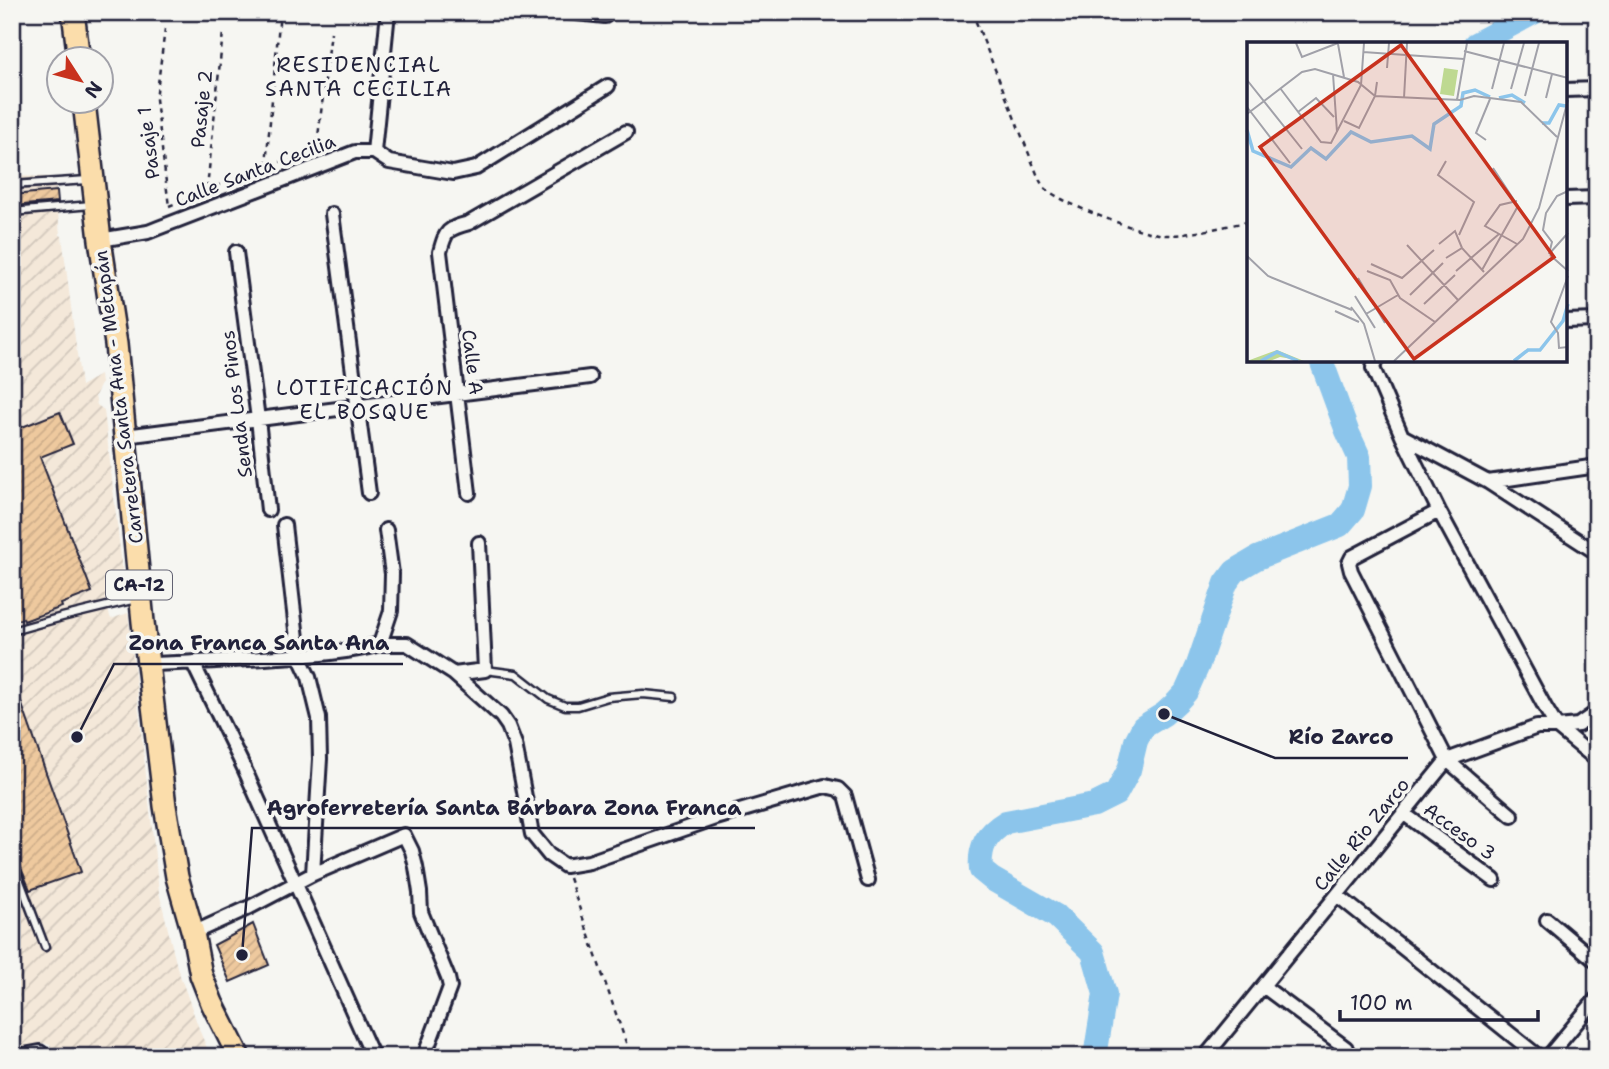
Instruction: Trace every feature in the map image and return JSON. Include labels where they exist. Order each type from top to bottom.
[{"type":"main road","points":[[74,12],[78,46]]},
{"type":"main road","name":"Carretera Santa Ana - Metapán","points":[[86,116],[100,240],[116,344],[165,806],[177,877],[201,975],[239,1057]]},
{"type":"street","points":[[388,12],[374,152],[388,162],[453,173],[476,167],[608,86]]},
{"type":"street","points":[[567,12],[605,16]]},
{"type":"street","points":[[1567,89],[1597,89]]},
{"type":"street","name":"Calle A","points":[[469,493],[440,252],[444,237],[451,228],[469,223],[626,132]]},
{"type":"street","name":"Calle Santa Cecilia","points":[[100,240],[148,232],[355,152],[374,152]]},
{"type":"street","points":[[1567,199],[1597,198]]},
{"type":"street","points":[[332,214],[369,493]]},
{"type":"street","name":"Senda Los Pinos","points":[[236,252],[268,510]]},
{"type":"street","points":[[1567,321],[1597,320]]},
{"type":"street","points":[[1375,362],[1373,368],[1438,511],[1557,727],[1597,760]]},
{"type":"street","points":[[125,436],[590,377]]},
{"type":"street","points":[[1402,436],[1488,482],[1597,553]]},
{"type":"street","points":[[1488,482],[1597,466]]},
{"type":"street","points":[[1438,511],[1352,557],[1349,563],[1447,760],[1512,816]]},
{"type":"street","points":[[284,525],[299,656],[309,677],[319,718],[320,758],[313,874]]},
{"type":"street","points":[[380,643],[391,611],[393,574],[386,530]]},
{"type":"street","points":[[454,674],[485,670],[479,543]]},
{"type":"street","points":[[149,664],[299,656],[367,648],[380,643],[407,644],[454,674],[501,716],[515,744],[532,834],[549,855],[565,866],[589,862],[716,818],[825,786],[838,789],[845,796],[868,880]]},
{"type":"street","points":[[193,663],[244,768],[373,1057]]},
{"type":"street","points":[[1447,760],[1537,727],[1578,725],[1597,712]]},
{"type":"street","name":"Calle Rio Zarco","points":[[1213,1054],[1263,986],[1447,760]]},
{"type":"street","name":"Acceso 3","points":[[1403,813],[1494,880]]},
{"type":"street","points":[[192,933],[313,874],[404,835],[416,867],[421,892],[421,912],[450,987],[424,1057]]},
{"type":"street","points":[[1337,895],[1539,1057]]},
{"type":"street","points":[[1547,920],[1597,962]]},
{"type":"street","points":[[1263,986],[1346,1048]]},
{"type":"street","points":[[1548,1057],[1597,998]]},
{"type":"street","points":[[13,1057],[35,1055]]},
{"type":"lane","points":[[12,185],[94,179]]},
{"type":"lane","points":[[12,212],[97,205]]},
{"type":"lane","points":[[12,631],[141,597]]},
{"type":"lane","points":[[485,670],[516,674],[548,699],[565,706],[579,706],[608,696],[643,694],[674,697]]},
{"type":"lane","points":[[12,860],[45,947]]},
{"type":"path","points":[[267,165],[280,12]]},
{"type":"path","points":[[972,12],[1040,181],[1047,190],[1082,209],[1157,234],[1186,233],[1247,222]]},
{"type":"path","name":"Pasaje 1","points":[[165,29],[156,100],[170,211]]},
{"type":"path","name":"Pasaje 2","points":[[207,190],[223,32]]},
{"type":"path","points":[[169,206],[267,165],[316,153],[331,32]]},
{"type":"path","points":[[565,866],[631,1057]]},
{"type":"shaded area","points":[[12,176],[55,177],[60,235],[81,386],[100,375],[101,384],[95,396],[97,405],[104,410],[125,593],[105,601],[111,619],[128,613],[159,892],[177,967],[211,1057],[55,1057],[50,1045],[43,1043],[12,1050]]},
{"type":"building","points":[[57,191],[58,202],[12,206],[12,195]]},
{"type":"building","points":[[60,412],[73,444],[40,457],[92,592],[61,604],[62,607],[24,621],[23,618],[12,622],[12,431]]},
{"type":"building","points":[[12,682],[81,872],[30,890],[17,858],[12,854],[12,844],[17,843],[12,831]]},
{"type":"building","points":[[253,924],[269,965],[230,982],[214,945]]},
{"type":"waterway","points":[[1479,42],[1535,12]]},
{"type":"waterway","points":[[1095,1057],[1105,994],[1093,952],[1056,916],[981,870],[981,854],[989,836],[1006,822],[1094,805],[1116,794],[1129,770],[1136,741],[1143,727],[1164,714],[1186,692],[1226,583],[1235,571],[1257,558],[1340,525],[1353,510],[1360,486],[1359,457],[1322,362]]},
{"type":"place","name":"Río Zarco","points":[[1164,714]]},
{"type":"place","name":"Zona Franca Santa Ana","points":[[77,737]]},
{"type":"place","name":"Agroferretería Santa Bárbara Zona Franca","points":[[242,955]]},
{"type":"district","name":"RESIDENCIAL SANTA CECILIA","points":[[359,77]]},
{"type":"district","name":"LOTIFICACIÓN EL BOSQUE","points":[[365,400]]}]
